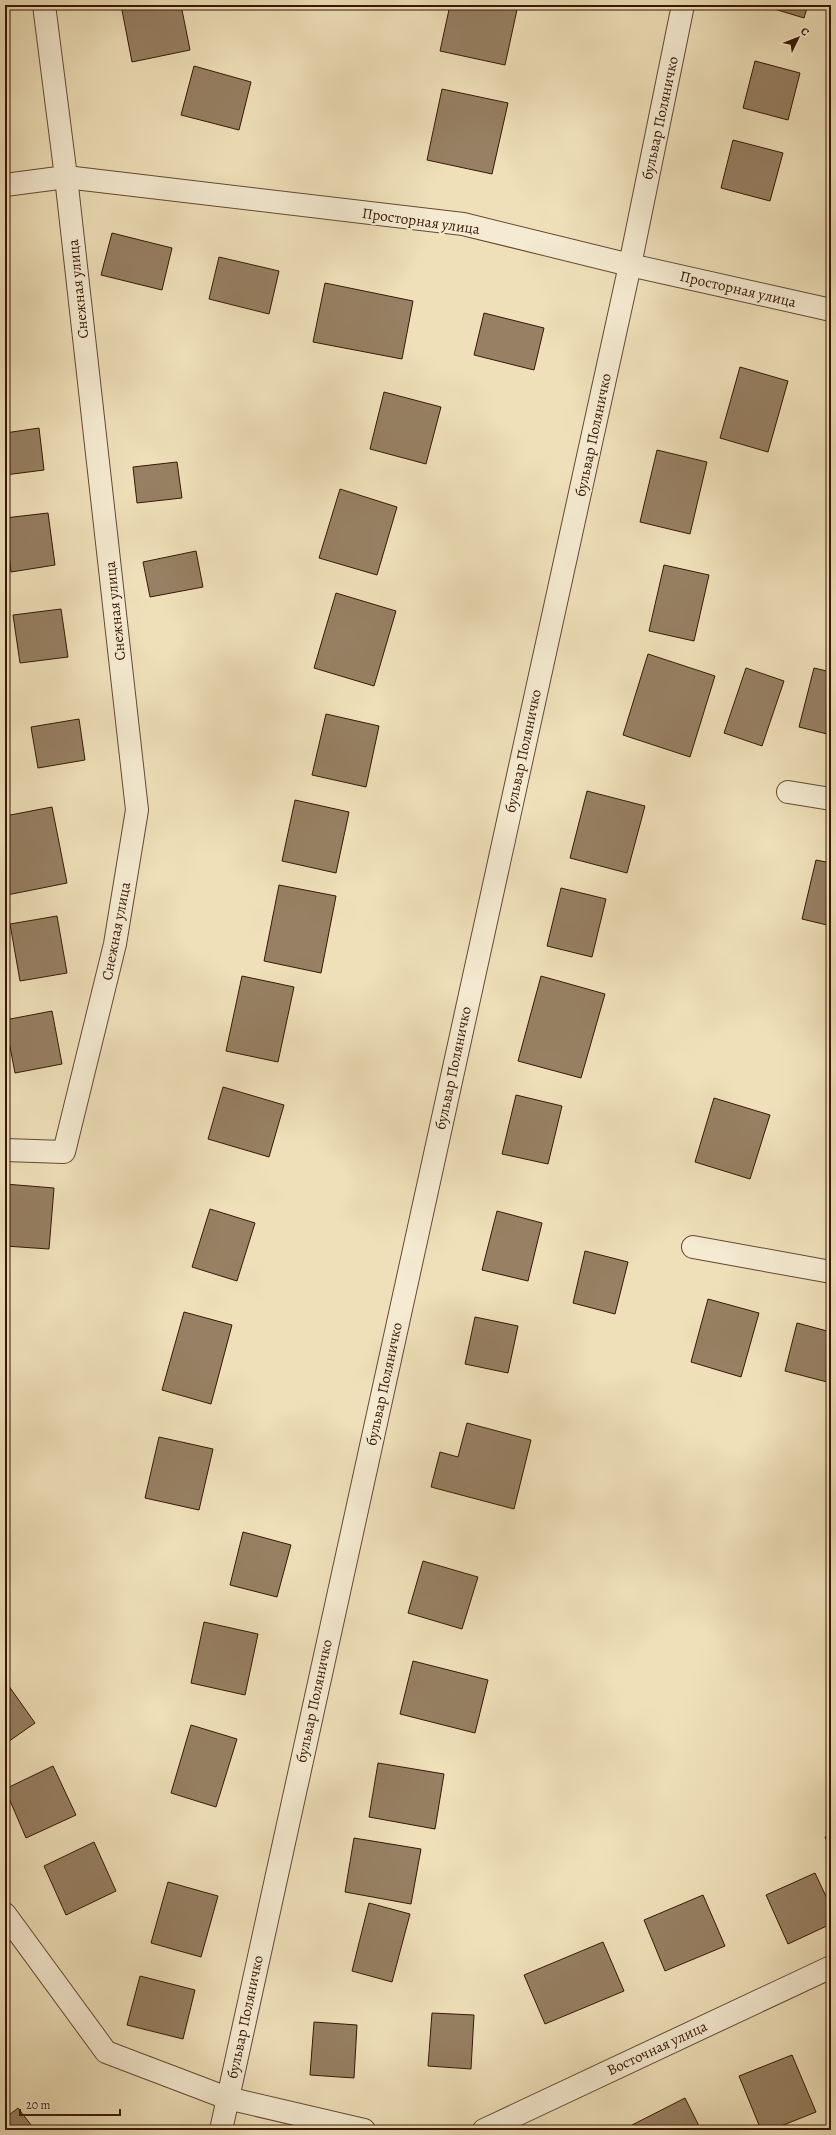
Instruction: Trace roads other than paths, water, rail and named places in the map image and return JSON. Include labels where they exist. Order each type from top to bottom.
[{"type":"street","name":"Снежная улица","points":[[5,1150],[64,1152],[116,944],[137,810],[66,177],[44,5]]},
{"type":"street","name":"бульвар Поляничко","points":[[221,2130],[630,265],[683,5]]},
{"type":"street","name":"Просторная улица","points":[[5,184],[66,177],[463,224],[630,265],[831,310]]},
{"type":"street","points":[[788,792],[831,799]]},
{"type":"street","points":[[693,1247],[831,1272]]},
{"type":"street","points":[[5,1914],[106,2052],[227,2098],[364,2130]]},
{"type":"street","name":"Восточная улица","points":[[484,2130],[831,1968]]}]
